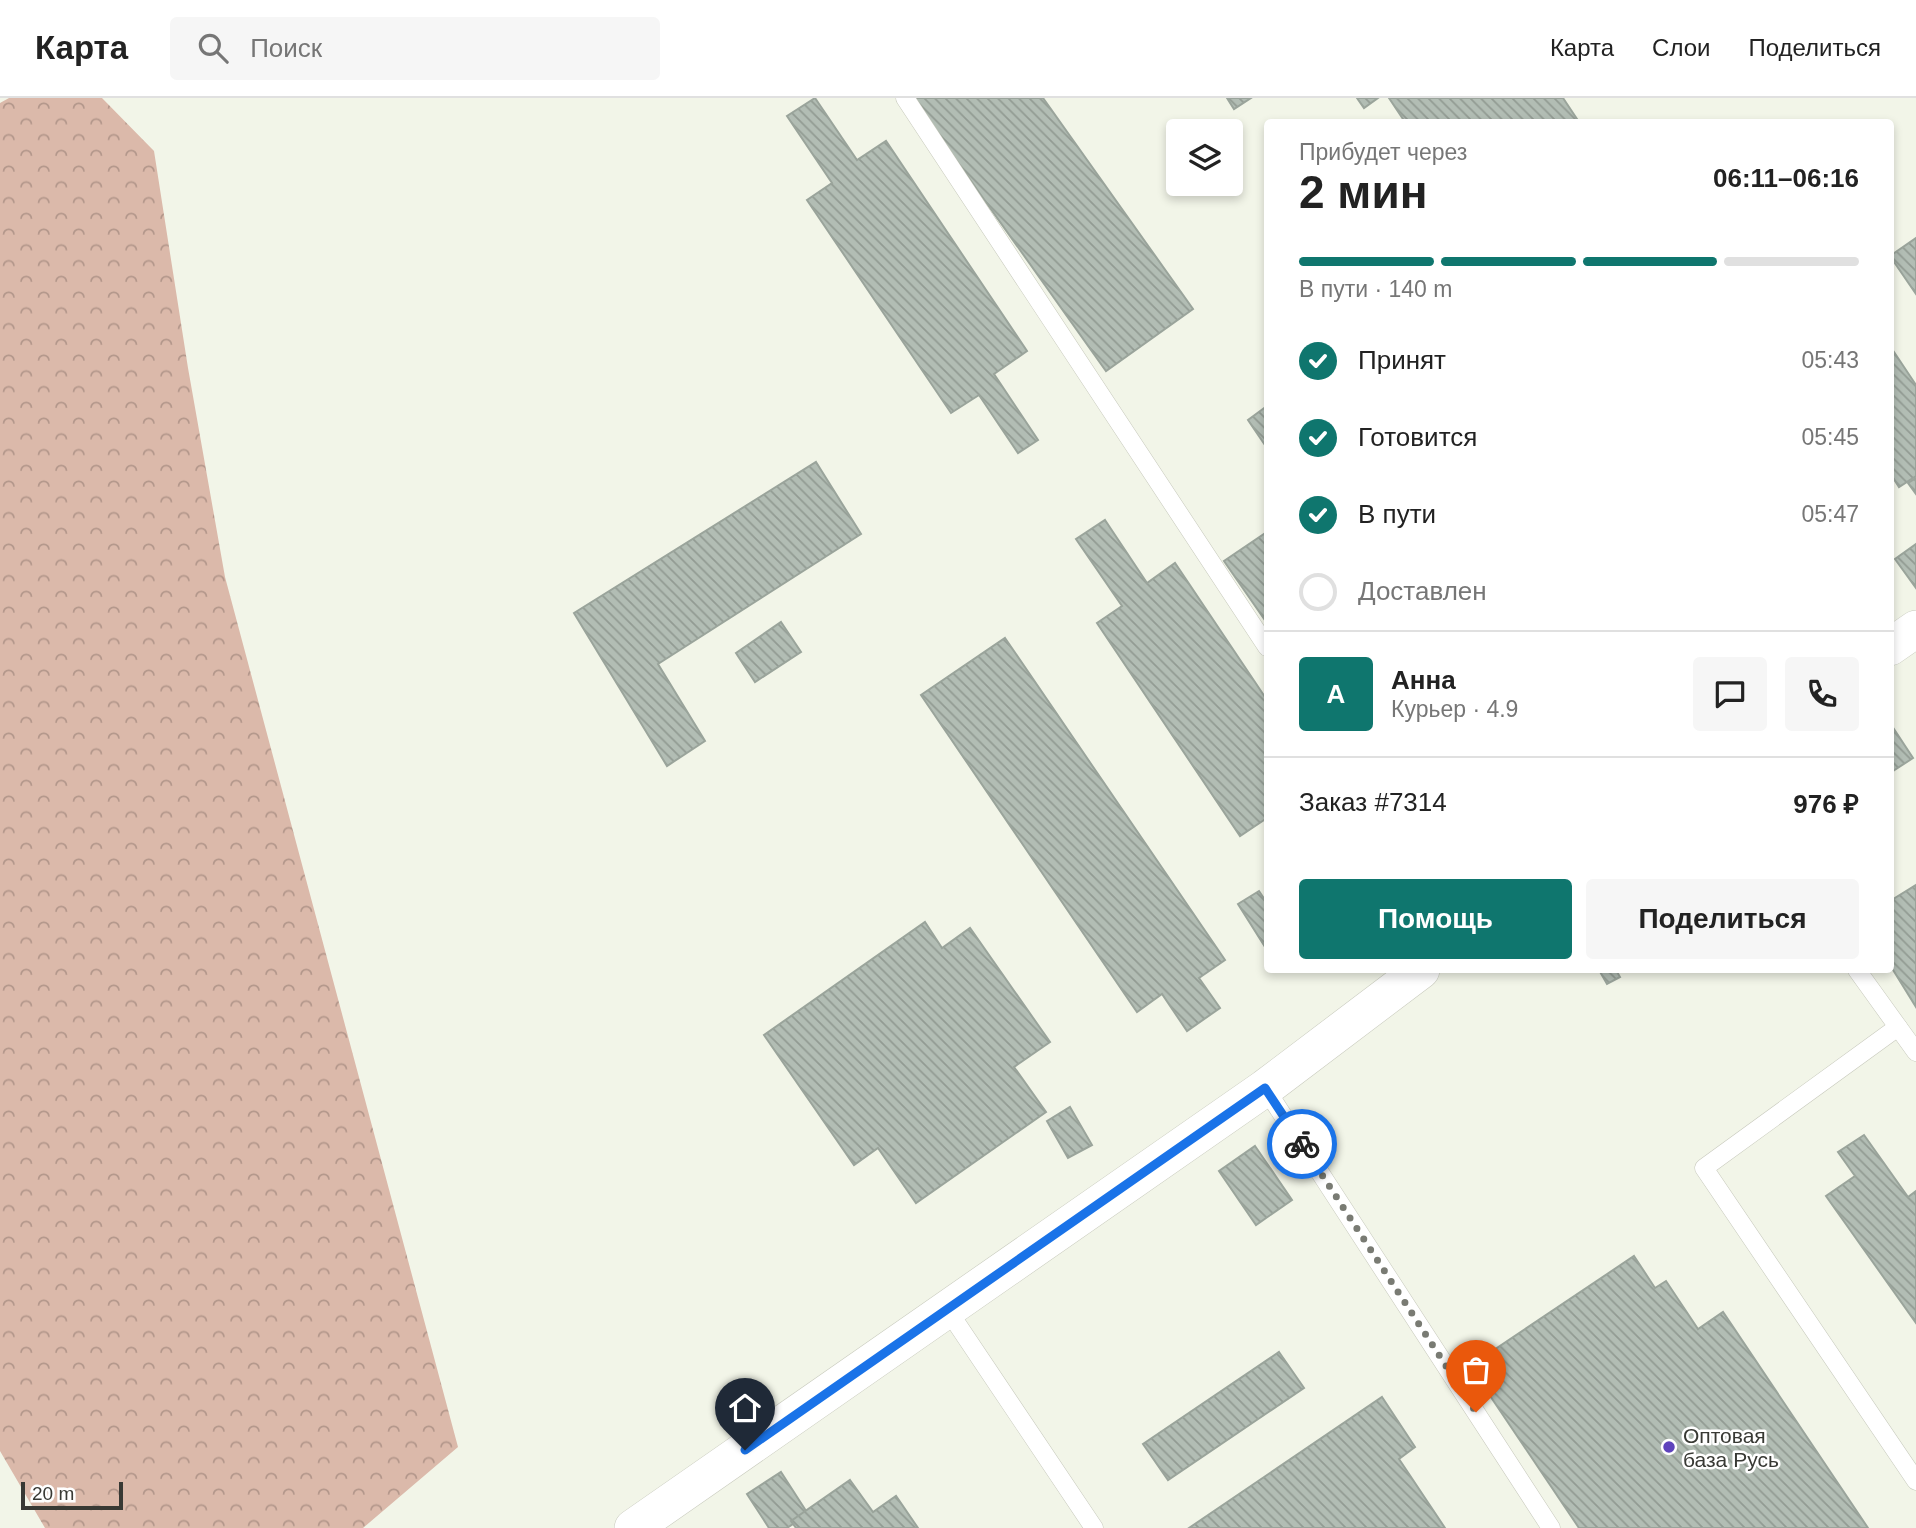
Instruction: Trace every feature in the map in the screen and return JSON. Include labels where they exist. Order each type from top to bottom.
[{"type":"street","points":[[1894,644],[1916,629]]},
{"type":"street","points":[[633,1528],[1265,1088],[1417,973]]},
{"type":"lane","points":[[905,98],[1264,642]]},
{"type":"lane","points":[[1859,973],[1916,1052]]},
{"type":"lane","points":[[1898,1027],[1704,1168],[1916,1481]]},
{"type":"lane","points":[[1265,1088],[1551,1528]]},
{"type":"lane","points":[[947,1309],[1094,1528]]},
{"type":"green space","points":[[9,98],[102,98],[154,151],[188,368],[225,577],[458,1447],[363,1528],[45,1528],[0,1451],[0,103]]},
{"type":"building","points":[[815,98],[857,160],[886,141],[1027,351],[994,374],[1038,440],[1018,453],[979,395],[951,413],[807,200],[832,183],[787,116]]},
{"type":"building","points":[[912,98],[1043,98],[1193,309],[1106,371]]},
{"type":"building","points":[[1227,98],[1251,98],[1234,109]]},
{"type":"building","points":[[1357,98],[1378,98],[1364,108]]},
{"type":"building","points":[[1389,98],[1563,98],[1577,119],[1403,119]]},
{"type":"building","points":[[1916,238],[1916,294],[1894,262],[1894,253]]},
{"type":"building","points":[[1894,352],[1916,385],[1916,476],[1899,487],[1894,479]]},
{"type":"building","points":[[1264,408],[1264,444],[1248,420]]},
{"type":"building","points":[[816,462],[861,534],[658,664],[705,741],[667,766],[574,613]]},
{"type":"building","points":[[1916,478],[1916,494],[1908,483]]},
{"type":"building","points":[[1105,520],[1147,583],[1175,563],[1264,696],[1264,820],[1240,836],[1097,623],[1122,606],[1076,539]]},
{"type":"building","points":[[1264,534],[1264,619],[1224,561]]},
{"type":"building","points":[[1916,544],[1916,588],[1895,559]]},
{"type":"building","points":[[781,622],[801,652],[755,682],[736,653]]},
{"type":"building","points":[[1005,638],[1225,960],[1199,978],[1220,1008],[1187,1031],[1162,994],[1137,1012],[921,695]]},
{"type":"building","points":[[1894,729],[1913,758],[1894,770]]},
{"type":"building","points":[[1916,885],[1916,1007],[1894,971],[1894,899]]},
{"type":"building","points":[[1259,891],[1264,898],[1264,945],[1238,904]]},
{"type":"building","points":[[925,922],[942,948],[970,928],[1050,1042],[1014,1067],[1046,1112],[916,1203],[878,1148],[854,1165],[764,1035]]},
{"type":"building","points":[[1601,973],[1618,973],[1620,977],[1607,984]]},
{"type":"building","points":[[1070,1107],[1092,1145],[1068,1158],[1047,1121]]},
{"type":"building","points":[[1864,1135],[1908,1197],[1916,1191],[1916,1323],[1826,1196],[1855,1176],[1838,1152]]},
{"type":"building","points":[[1255,1146],[1292,1200],[1256,1225],[1219,1171]]},
{"type":"building","name":"Оптовая база Русь","points":[[1634,1256],[1655,1288],[1666,1281],[1698,1329],[1723,1312],[1868,1528],[1579,1528],[1470,1366]]},
{"type":"building","points":[[1279,1352],[1304,1388],[1168,1480],[1143,1444]]},
{"type":"building","points":[[1382,1397],[1415,1447],[1399,1459],[1445,1528],[1189,1528]]},
{"type":"building","points":[[781,1472],[808,1514],[787,1528],[769,1528],[747,1494]]},
{"type":"building","points":[[850,1480],[873,1512],[896,1496],[918,1528],[796,1528],[791,1521]]},
{"type":"way so far","points":[[1302,1144],[1476,1412]]},
{"type":"place","name":"Оптовая база Русь","points":[[1669,1447]]},
{"type":"route","points":[[745,1450],[1265,1088],[1302,1144]]}]
